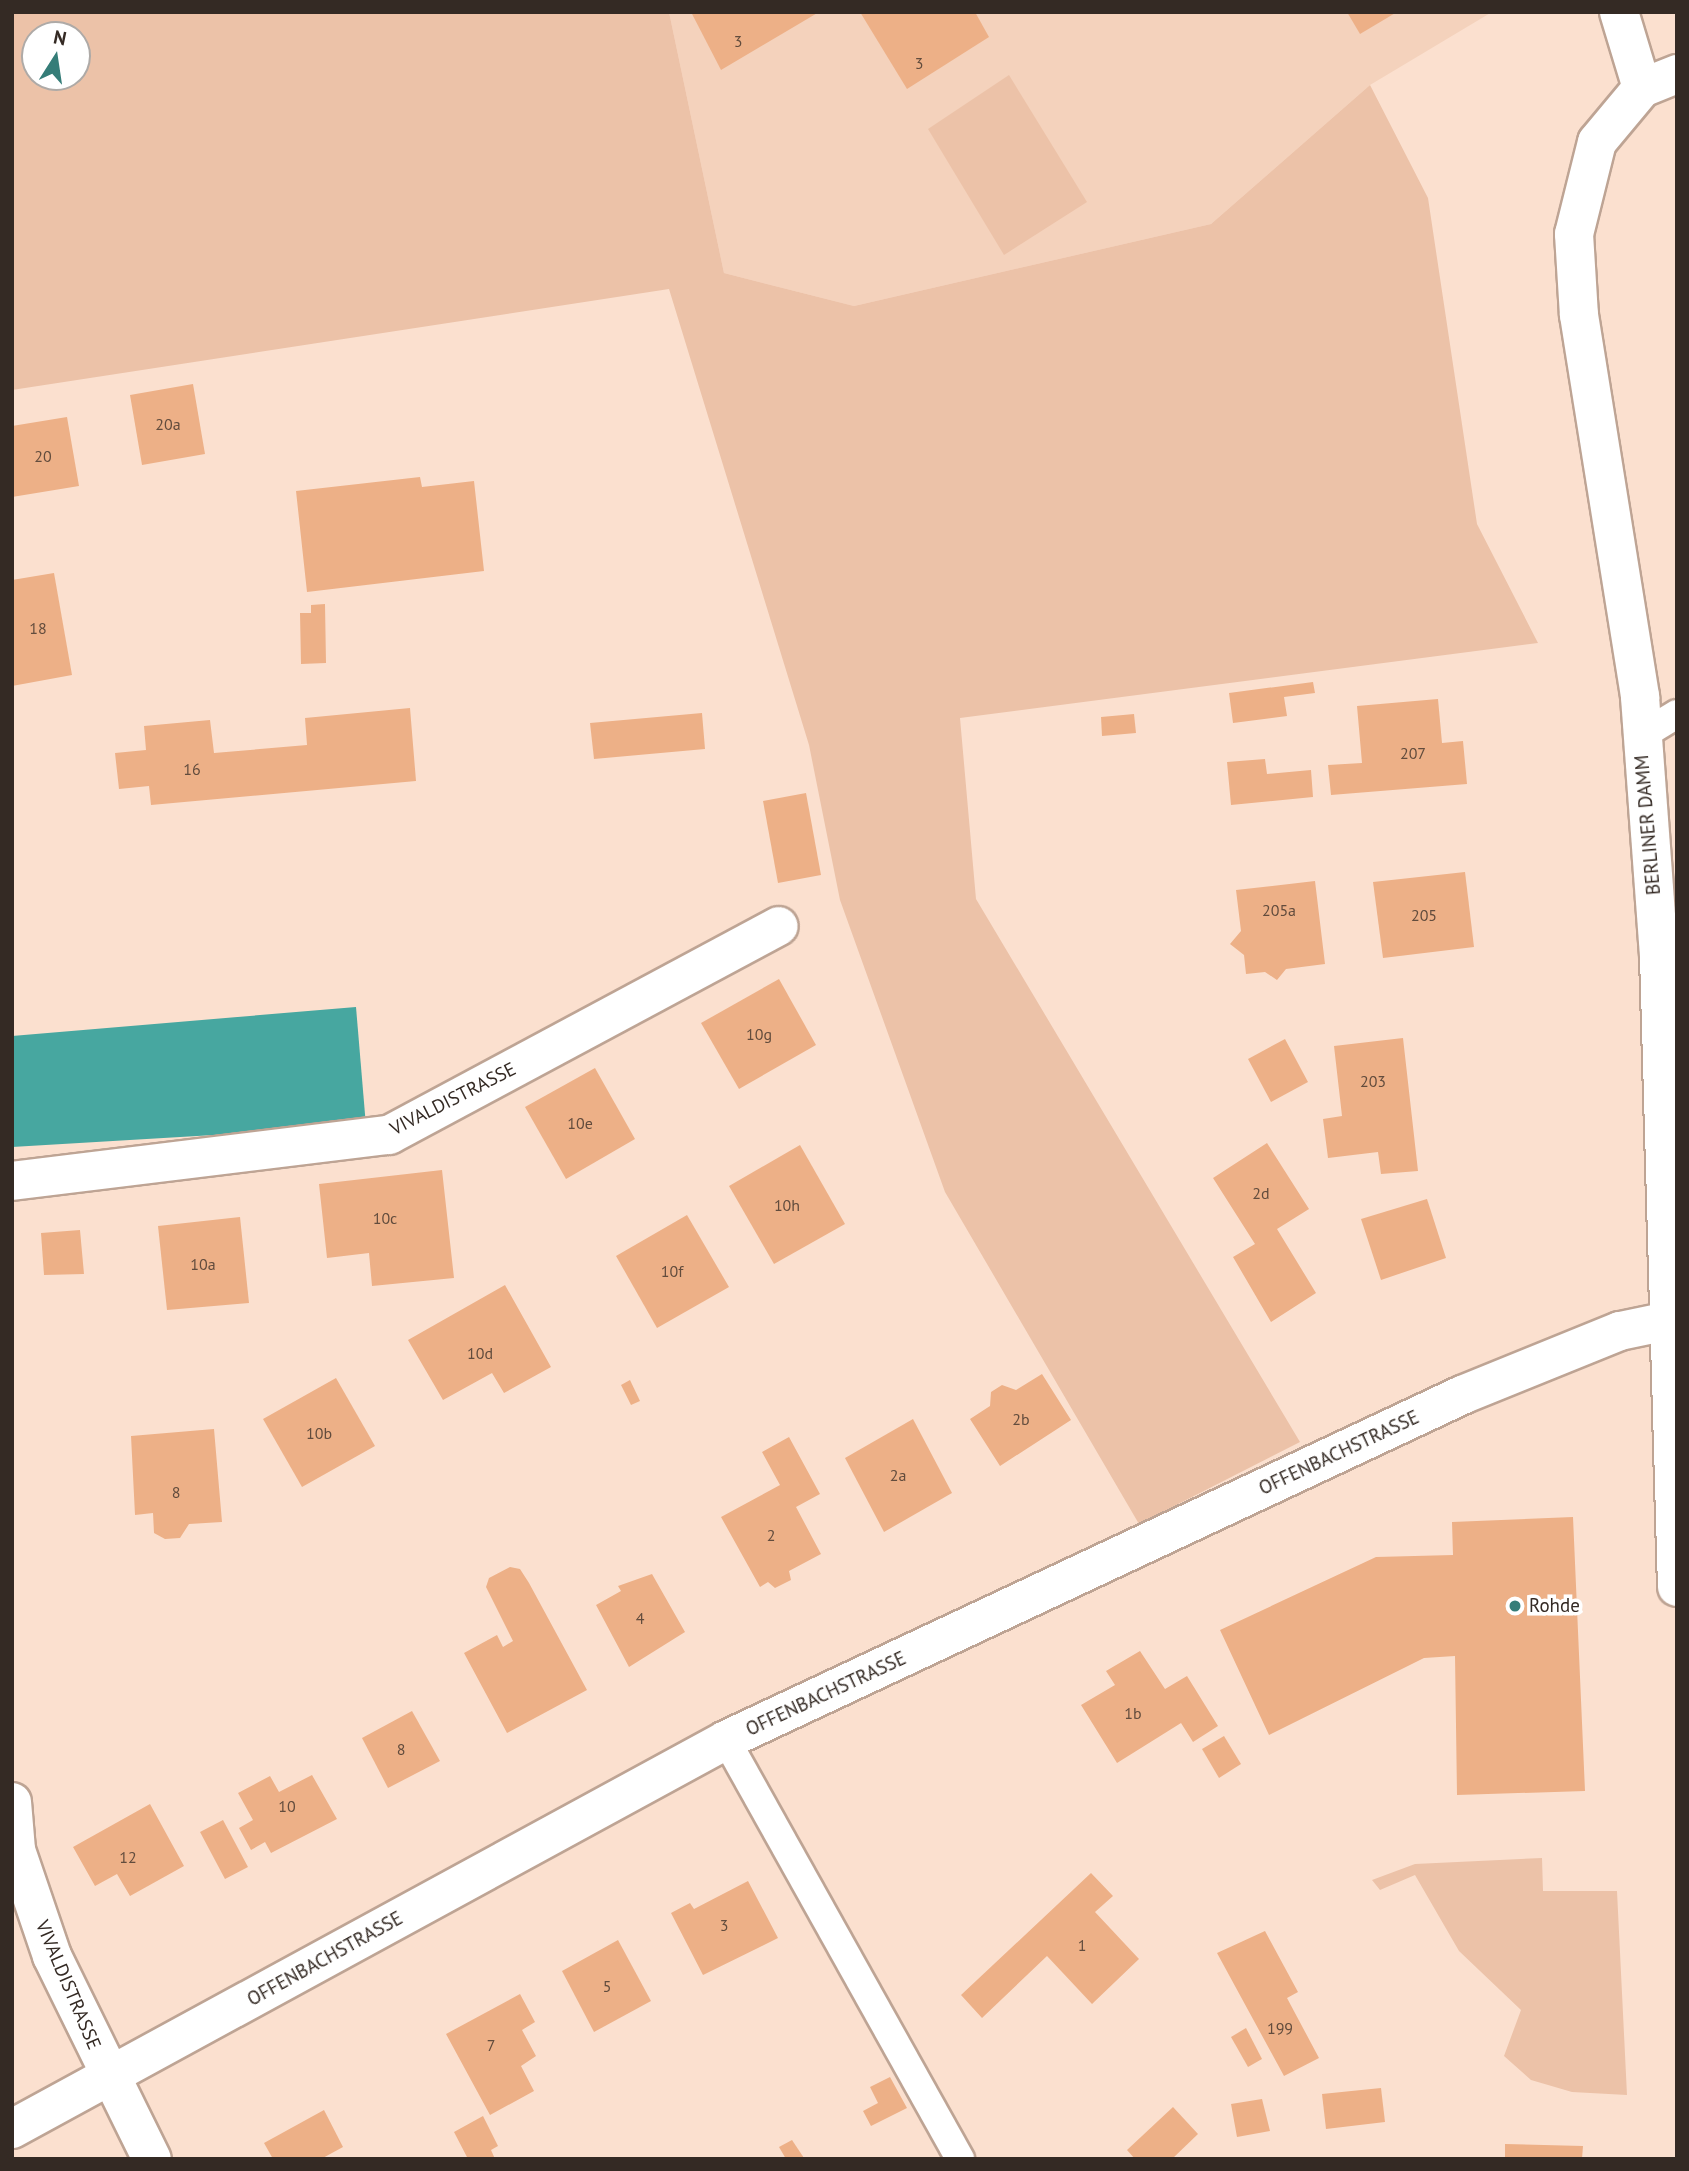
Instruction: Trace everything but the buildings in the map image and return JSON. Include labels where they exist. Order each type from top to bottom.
[{"type":"street","points":[[1619,12],[1642,88],[1677,74]]},
{"type":"street","name":"BERLINER DAMM","points":[[1642,88],[1597,142],[1586,172],[1574,234],[1579,315],[1640,697],[1659,955],[1677,1587]]},
{"type":"street","name":"VIVALDISTRASSE","points":[[12,1181],[390,1135],[778,926]]},
{"type":"street","name":"OFFENBACHSTRASSE","points":[[12,2129],[726,1740],[1462,1395],[1620,1331],[1668,1321]]},
{"type":"street","name":"VIVALDISTRASSE","points":[[12,1802],[16,1850],[52,1956],[108,2077],[152,2159]]},
{"type":"lane","points":[[1642,736],[1677,714]]},
{"type":"lane","points":[[726,1740],[961,2159]]},
{"type":"shaded area","points":[[12,12],[669,12],[724,273],[854,306],[1211,224],[1370,85],[1428,198],[1477,524],[1538,643],[960,718],[976,899],[1300,1442],[1139,1524],[945,1192],[840,900],[809,745],[669,289],[12,390]]},
{"type":"shaded area","points":[[669,12],[1492,12],[1370,85],[1211,224],[854,306],[724,273]]},
{"type":"shaded area","points":[[1009,75],[1087,202],[1004,255],[928,129]]},
{"type":"shaded area","points":[[1542,1858],[1543,1891],[1617,1891],[1627,2095],[1572,2092],[1531,2080],[1504,2056],[1521,2010],[1459,1951],[1415,1875],[1380,1890],[1372,1880],[1415,1864]]},
{"type":"water","points":[[356,1007],[366,1126],[12,1147],[12,1036]]},
{"type":"place","name":"Rohde","points":[[1515,1606]]}]
